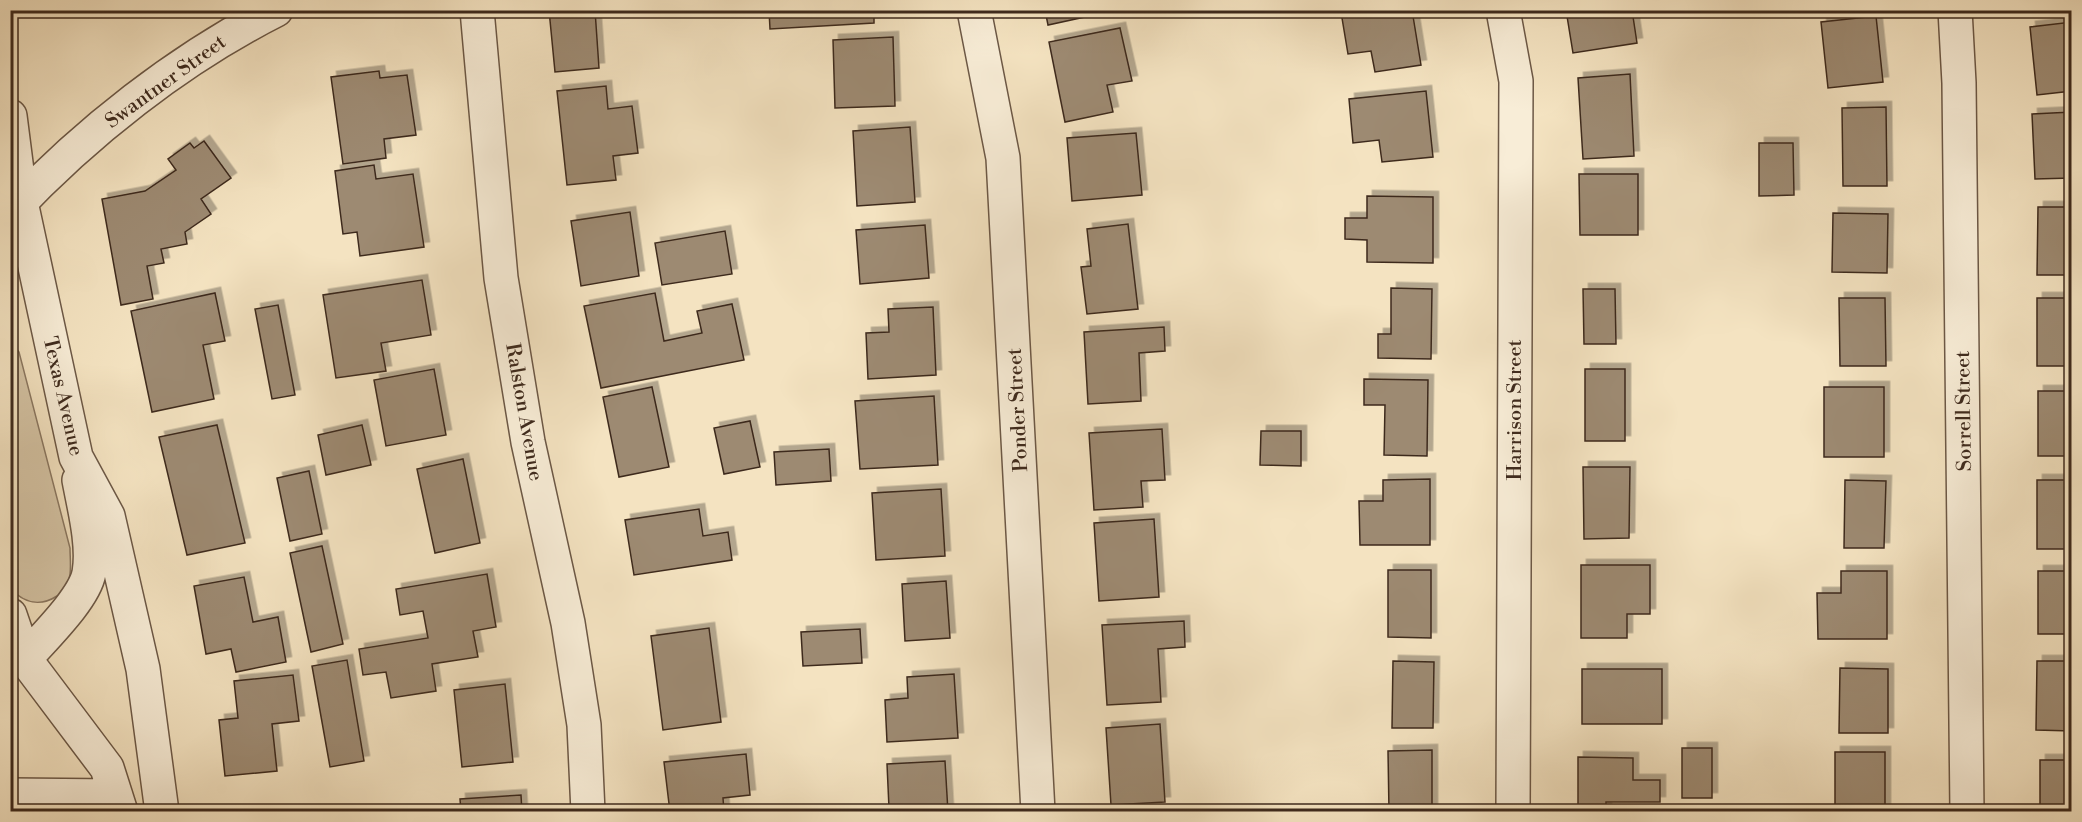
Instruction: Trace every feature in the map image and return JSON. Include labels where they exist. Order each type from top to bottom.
[{"type":"street","name":"Swantner Street","points":[[16,207],[117,112],[236,31],[276,10]]},
{"type":"street","name":"Ralston Avenue","points":[[477,10],[501,278],[528,442],[568,623],[584,725],[588,812]]},
{"type":"street","name":"Ponder Street","points":[[974,10],[1003,158],[1038,812]]},
{"type":"street","name":"Harrison Street","points":[[1503,10],[1516,81],[1513,812]]},
{"type":"street","name":"Sorrell Street","points":[[1955,10],[1959,83],[1967,812]]},
{"type":"street","name":"Texas Avenue","points":[[10,116],[16,207],[76,457],[108,516],[143,669],[162,812]]},
{"type":"street","points":[[18,655],[81,593],[89,573],[89,543],[76,457]]},
{"type":"street","points":[[10,615],[18,655],[107,768],[119,804],[10,795]]},
{"type":"shaded area","points":[[10,340],[19,352],[70,548],[67,585],[58,596],[44,602],[32,602],[21,598],[11,589]]},
{"type":"building","points":[[549,10],[595,10],[599,68],[555,72]]},
{"type":"building","points":[[769,10],[874,10],[874,23],[770,29]]},
{"type":"building","points":[[1045,10],[1117,10],[1048,25]]},
{"type":"building","points":[[1348,10],[1412,10],[1421,65],[1375,72],[1371,51],[1348,54],[1341,12]]},
{"type":"building","points":[[1566,10],[1632,10],[1637,43],[1573,53]]},
{"type":"building","points":[[1876,16],[1883,82],[1828,88],[1821,22]]},
{"type":"building","points":[[2072,22],[2072,91],[2037,95],[2030,27]]},
{"type":"building","points":[[1120,28],[1132,81],[1107,85],[1113,112],[1065,122],[1049,42]]},
{"type":"building","points":[[893,37],[895,106],[835,108],[833,40]]},
{"type":"building","points":[[379,71],[380,78],[407,75],[416,135],[384,139],[386,158],[343,164],[331,77]]},
{"type":"building","points":[[1630,74],[1634,156],[1583,159],[1578,78]]},
{"type":"building","points":[[606,86],[608,109],[632,106],[638,153],[613,156],[616,180],[567,185],[557,91]]},
{"type":"building","points":[[1426,91],[1433,157],[1382,162],[1379,140],[1353,143],[1349,99]]},
{"type":"building","points":[[1886,107],[1887,186],[1843,186],[1842,108]]},
{"type":"building","points":[[2072,112],[2072,178],[2035,179],[2032,114]]},
{"type":"building","points":[[910,127],[915,202],[857,206],[853,131]]},
{"type":"building","points":[[1136,133],[1142,195],[1072,201],[1067,138]]},
{"type":"building","points":[[204,141],[231,178],[201,199],[211,214],[185,232],[187,244],[161,249],[164,263],[147,266],[153,299],[121,305],[102,199],[145,191],[176,170],[168,159],[190,143],[194,148]]},
{"type":"building","points":[[1759,143],[1793,143],[1794,195],[1759,196]]},
{"type":"building","points":[[374,165],[376,179],[413,174],[424,247],[360,256],[357,232],[343,234],[335,171]]},
{"type":"building","points":[[1579,174],[1638,174],[1638,235],[1580,235]]},
{"type":"building","points":[[1367,196],[1433,197],[1433,263],[1367,262],[1367,240],[1345,239],[1345,218],[1367,218]]},
{"type":"building","points":[[2038,207],[2072,207],[2072,275],[2037,275]]},
{"type":"building","points":[[630,212],[639,276],[581,286],[571,221]]},
{"type":"building","points":[[1833,213],[1888,214],[1887,273],[1832,272]]},
{"type":"building","points":[[1128,224],[1138,309],[1087,314],[1081,267],[1091,266],[1087,229]]},
{"type":"building","points":[[925,225],[929,278],[860,284],[856,230]]},
{"type":"building","points":[[725,231],[732,274],[662,285],[655,243]]},
{"type":"building","points":[[422,280],[431,335],[381,343],[386,371],[336,378],[323,295]]},
{"type":"building","points":[[1391,288],[1432,289],[1431,359],[1378,358],[1378,334],[1391,334]]},
{"type":"building","points":[[1583,289],[1615,289],[1616,344],[1584,344]]},
{"type":"building","points":[[215,293],[225,341],[203,345],[214,399],[152,412],[131,311]]},
{"type":"building","points":[[655,293],[664,341],[702,333],[697,311],[732,304],[744,360],[601,388],[584,306]]},
{"type":"building","points":[[1839,298],[1885,298],[1886,366],[1840,366]]},
{"type":"building","points":[[2037,298],[2072,298],[2072,366],[2037,366]]},
{"type":"building","points":[[278,305],[295,395],[272,399],[255,309]]},
{"type":"building","points":[[933,307],[936,375],[868,379],[866,333],[889,332],[888,309]]},
{"type":"building","points":[[1164,327],[1165,351],[1139,353],[1141,401],[1088,404],[1084,332]]},
{"type":"building","points":[[434,369],[446,435],[386,446],[374,380]]},
{"type":"building","points":[[1585,369],[1625,369],[1625,441],[1585,441]]},
{"type":"building","points":[[1364,379],[1428,380],[1427,456],[1384,455],[1385,405],[1364,405]]},
{"type":"building","points":[[652,387],[669,467],[619,477],[603,397]]},
{"type":"building","points":[[1824,387],[1884,387],[1884,457],[1824,457]]},
{"type":"building","points":[[2038,391],[2072,391],[2072,456],[2038,456]]},
{"type":"building","points":[[934,396],[938,465],[860,469],[855,401]]},
{"type":"building","points":[[750,421],[760,467],[724,474],[714,428]]},
{"type":"building","points":[[217,425],[245,543],[187,555],[159,437]]},
{"type":"building","points":[[362,425],[371,465],[326,475],[318,435]]},
{"type":"building","points":[[1162,429],[1165,480],[1141,481],[1143,507],[1094,510],[1089,433]]},
{"type":"building","points":[[1261,431],[1301,431],[1301,466],[1260,465]]},
{"type":"building","points":[[829,449],[831,481],[776,485],[774,452]]},
{"type":"building","points":[[463,459],[480,543],[435,553],[417,469]]},
{"type":"building","points":[[1583,467],[1630,467],[1629,538],[1584,539]]},
{"type":"building","points":[[309,471],[322,534],[290,541],[277,478]]},
{"type":"building","points":[[1430,479],[1430,545],[1360,545],[1359,501],[1383,501],[1383,480]]},
{"type":"building","points":[[1845,480],[1886,481],[1884,548],[1844,548]]},
{"type":"building","points":[[2037,480],[2072,480],[2072,549],[2037,549]]},
{"type":"building","points":[[941,489],[945,556],[876,560],[872,493]]},
{"type":"building","points":[[699,509],[703,536],[728,532],[732,560],[634,575],[625,520]]},
{"type":"building","points":[[1154,519],[1159,597],[1099,601],[1094,523]]},
{"type":"building","points":[[322,546],[343,644],[311,652],[290,553]]},
{"type":"building","points":[[1581,565],[1650,565],[1650,614],[1627,614],[1627,638],[1581,638]]},
{"type":"building","points":[[1388,570],[1431,570],[1431,638],[1388,637]]},
{"type":"building","points":[[1841,571],[1887,571],[1887,639],[1818,639],[1817,593],[1841,593]]},
{"type":"building","points":[[2038,571],[2072,571],[2072,634],[2038,634]]},
{"type":"building","points":[[487,574],[496,627],[473,631],[478,657],[432,664],[436,691],[391,698],[386,672],[363,675],[359,649],[428,638],[423,611],[400,615],[396,589]]},
{"type":"building","points":[[244,577],[253,622],[278,617],[286,662],[236,672],[231,649],[206,654],[194,586]]},
{"type":"building","points":[[946,581],[950,638],[905,641],[902,584]]},
{"type":"building","points":[[1184,621],[1185,647],[1158,649],[1161,702],[1107,705],[1102,625]]},
{"type":"building","points":[[709,628],[721,722],[663,730],[651,636]]},
{"type":"building","points":[[860,629],[862,663],[803,666],[801,632]]},
{"type":"building","points":[[347,660],[364,761],[330,767],[312,666]]},
{"type":"building","points":[[1393,661],[1434,662],[1433,728],[1392,728]]},
{"type":"building","points":[[2037,661],[2072,661],[2072,731],[2036,730]]},
{"type":"building","points":[[1840,668],[1888,669],[1888,733],[1839,733]]},
{"type":"building","points":[[1582,669],[1662,669],[1662,724],[1582,724]]},
{"type":"building","points":[[954,674],[958,738],[887,742],[885,700],[908,698],[907,677]]},
{"type":"building","points":[[293,675],[299,721],[272,724],[277,771],[225,776],[219,720],[238,718],[234,681]]},
{"type":"building","points":[[505,684],[513,762],[462,767],[454,690]]},
{"type":"building","points":[[1160,724],[1165,802],[1111,805],[1106,728]]},
{"type":"building","points":[[1682,748],[1712,748],[1712,798],[1682,798]]},
{"type":"building","points":[[1432,750],[1432,812],[1389,812],[1388,751]]},
{"type":"building","points":[[1835,752],[1885,752],[1885,812],[1835,812]]},
{"type":"building","points":[[746,754],[750,795],[723,798],[724,812],[670,812],[664,762]]},
{"type":"building","points":[[1578,757],[1633,758],[1633,780],[1660,780],[1660,802],[1606,802],[1606,812],[1578,812]]},
{"type":"building","points":[[2040,760],[2072,760],[2072,812],[2040,812]]},
{"type":"building","points":[[945,761],[948,812],[918,812],[918,806],[889,808],[887,764]]},
{"type":"building","points":[[521,795],[522,812],[461,812],[460,799]]}]
